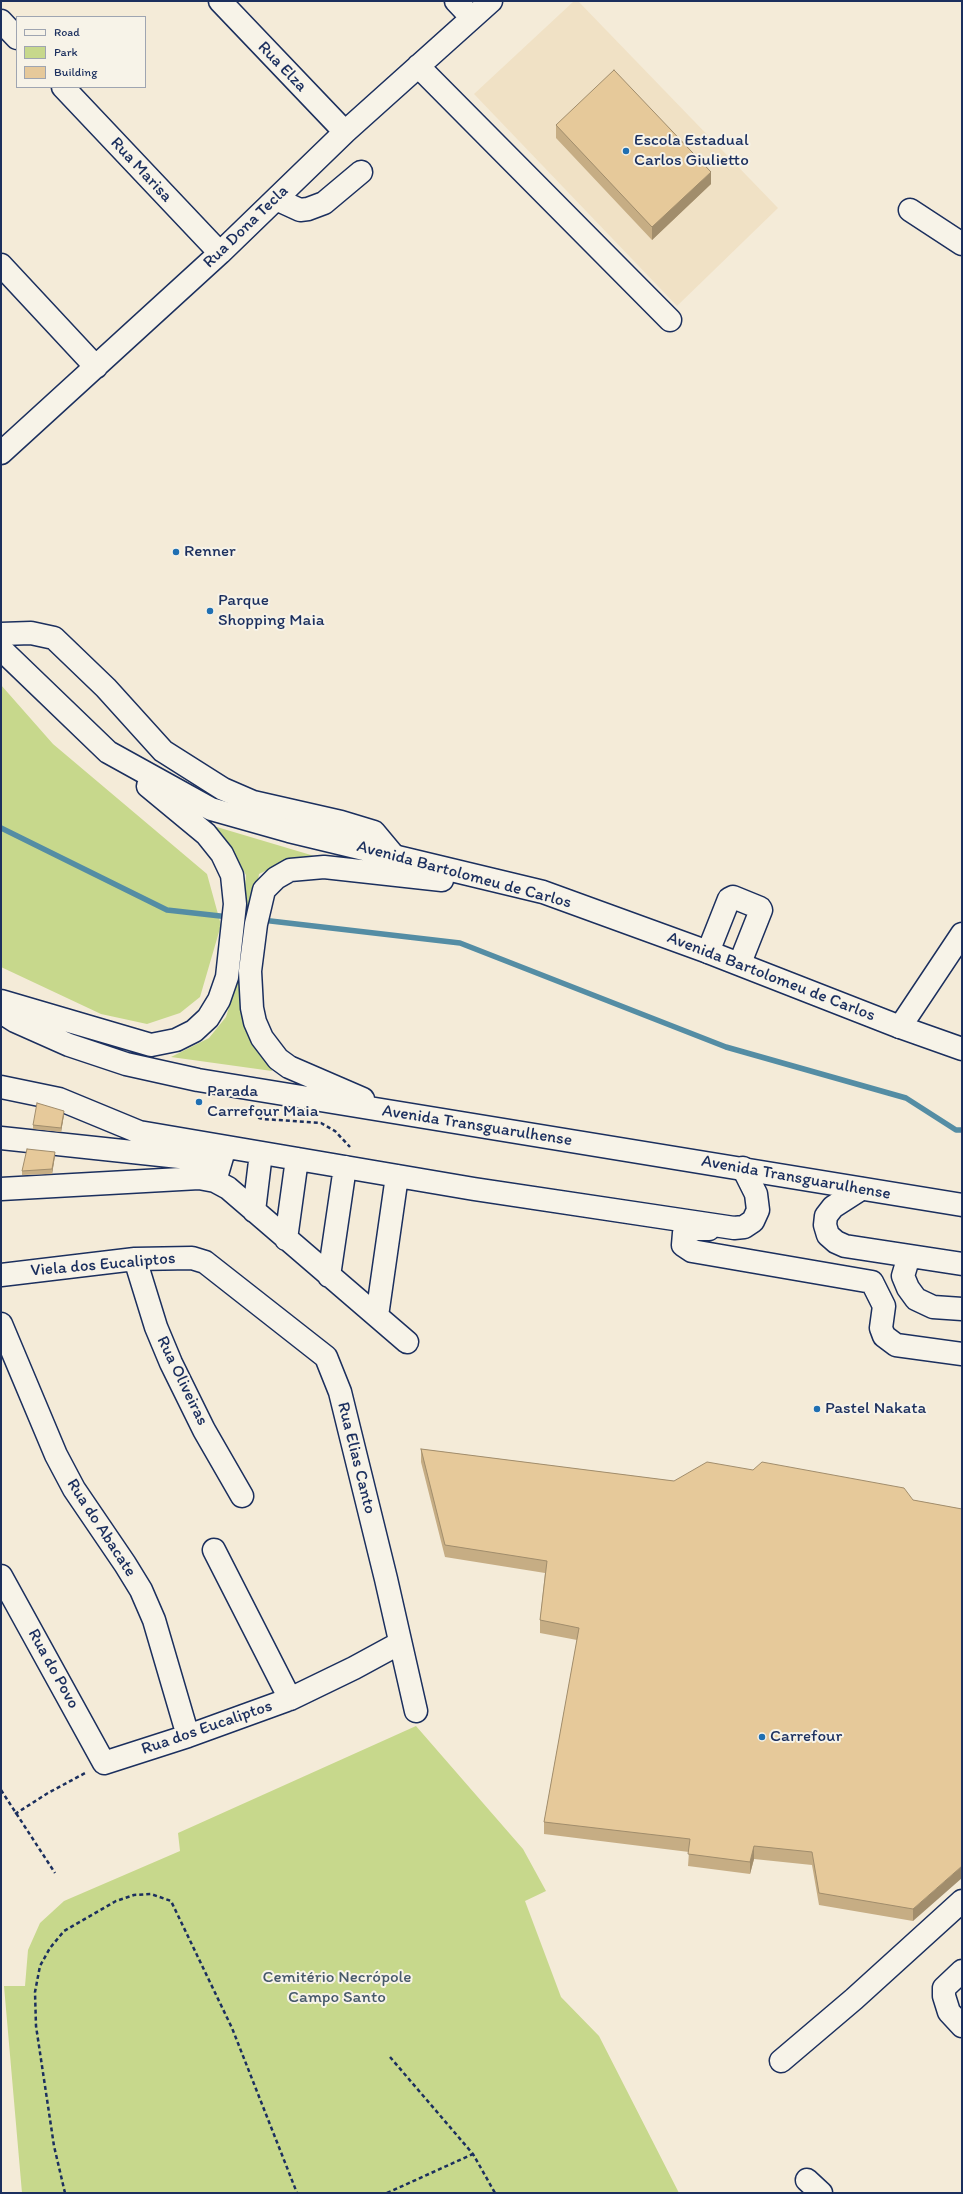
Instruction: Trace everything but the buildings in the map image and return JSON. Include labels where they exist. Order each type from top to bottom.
[{"type":"street","name":"Rua Elza","points":[[220,1],[345,132]]},
{"type":"street","points":[[456,1],[472,18]]},
{"type":"street","name":"Rua Dona Tecla","points":[[1,453],[220,253],[345,132],[491,1]]},
{"type":"street","points":[[1,21],[16,37]]},
{"type":"street","points":[[418,66],[670,320]]},
{"type":"street","name":"Rua Marisa","points":[[64,88],[220,253]]},
{"type":"street","points":[[276,199],[300,210],[308,209],[324,202],[361,172]]},
{"type":"street","points":[[910,210],[962,244]]},
{"type":"street","points":[[1,265],[96,367]]},
{"type":"street","points":[[1,634],[31,634],[54,638],[106,688],[163,751],[223,789],[253,802],[341,822],[374,832],[394,856]]},
{"type":"street","name":"Avenida Bartolomeu de Carlos","points":[[1,649],[108,752],[211,809],[394,856],[543,892],[708,952],[900,1027],[962,1049]]},
{"type":"street","points":[[1,1001],[151,1045],[176,1040],[194,1031],[208,1018],[219,1000],[227,977],[235,904],[232,875],[222,854],[206,834],[108,752]]},
{"type":"street","points":[[444,1121],[349,1094],[289,1067],[278,1059],[262,1038],[255,1022],[252,1008],[250,971],[256,924],[264,890],[276,878],[290,870],[324,867],[543,892]]},
{"type":"street","points":[[708,952],[729,899],[733,897],[760,908],[761,910],[740,964]]},
{"type":"street","points":[[900,1027],[962,934]]},
{"type":"street","name":"Avenida Transguarulhense","points":[[1,1012],[15,1021],[69,1045],[126,1064],[265,1092],[743,1168],[962,1205]]},
{"type":"street","points":[[1,1087],[59,1099],[139,1132],[297,1159],[349,1158],[397,1176],[734,1228]]},
{"type":"street","points":[[1,1138],[198,1159],[204,1159],[225,1147]]},
{"type":"street","points":[[214,1181],[225,1147]]},
{"type":"street","points":[[254,1211],[261,1153]]},
{"type":"street","points":[[329,1276],[349,1158]]},
{"type":"street","points":[[286,1239],[297,1159]]},
{"type":"street","points":[[743,1168],[756,1194],[758,1210],[753,1221],[744,1227],[698,1230],[684,1233],[683,1245],[692,1251],[872,1282],[884,1306],[881,1328],[884,1336],[896,1345],[962,1354]]},
{"type":"street","points":[[377,1316],[397,1176]]},
{"type":"street","points":[[1,1188],[199,1178],[214,1181],[228,1188],[407,1342]]},
{"type":"street","points":[[861,1189],[833,1207],[826,1216],[825,1225],[828,1235],[836,1242],[845,1246],[962,1264]]},
{"type":"street","points":[[909,1256],[903,1276],[908,1288],[916,1299],[933,1307],[962,1309]]},
{"type":"street","name":"Viela dos Eucaliptos","points":[[1,1275],[135,1259],[181,1257],[205,1262]]},
{"type":"street","name":"Rua Oliveiras","points":[[135,1259],[156,1327],[171,1363],[204,1430],[242,1496]]},
{"type":"street","name":"Rua Elias Canto","points":[[205,1262],[326,1357],[340,1392],[386,1579],[416,1711]]},
{"type":"street","name":"Rua do Abacate","points":[[1,1324],[60,1462],[74,1489],[125,1564],[143,1596],[154,1620],[188,1736]]},
{"type":"street","points":[[214,1550],[290,1699]]},
{"type":"street","name":"Rua do Povo","points":[[1,1576],[104,1763]]},
{"type":"street","name":"Rua dos Eucaliptos","points":[[104,1763],[188,1736],[290,1699],[354,1668],[400,1643]]},
{"type":"street","points":[[781,2061],[854,1999],[962,1901]]},
{"type":"street","points":[[962,1971],[944,1988],[945,2002],[950,2012],[962,2026]]},
{"type":"path","points":[[313,1121],[321,1123],[335,1131],[349,1158]]},
{"type":"path","points":[[15,1814],[48,1793],[104,1763]]},
{"type":"path","points":[[1,1790],[15,1814],[55,1873]]},
{"type":"path","points":[[65,2193],[54,2146],[36,2026],[34,1992],[40,1966],[50,1948],[64,1931],[116,1901],[134,1895],[151,1894],[171,1901],[232,2028],[297,2193]]},
{"type":"path","points":[[390,2057],[473,2154],[495,2193]]},
{"type":"path","points":[[387,2193],[473,2154]]},
{"type":"shaded area","name":"Escola Estadual Carlos Giulietto","points":[[574,1],[578,1],[778,208],[677,306],[474,94]]},
{"type":"green space","points":[[1,685],[53,744],[207,874],[221,925],[200,997],[180,1013],[147,1024],[101,1014],[1,967]]},
{"type":"green space","points":[[200,822],[321,858],[288,860],[259,874],[244,980],[247,1012],[272,1071],[171,1057],[209,1038],[226,1017],[237,981],[246,875],[229,848]]},
{"type":"green space","name":"Cemitério Necrópole Campo Santo","points":[[416,1726],[523,1849],[546,1891],[525,1901],[561,1997],[599,2036],[679,2193],[22,2193],[4,1986],[25,1986],[28,1950],[40,1923],[64,1901],[180,1851],[178,1833]]},
{"type":"waterway","points":[[1,828],[167,910],[229,917]]},
{"type":"waterway","points":[[262,920],[460,943],[726,1047],[906,1098],[956,1130],[962,1130]]},
{"type":"place","name":"Escola Estadual Carlos Giulietto","points":[[626,151]]},
{"type":"place","name":"Renner","points":[[176,552]]},
{"type":"place","name":"Parque Shopping Maia","points":[[210,611]]},
{"type":"place","name":"Parada Carrefour Maia","points":[[199,1102]]},
{"type":"place","name":"Pastel Nakata","points":[[817,1409]]},
{"type":"place","name":"Carrefour","points":[[762,1737]]}]
